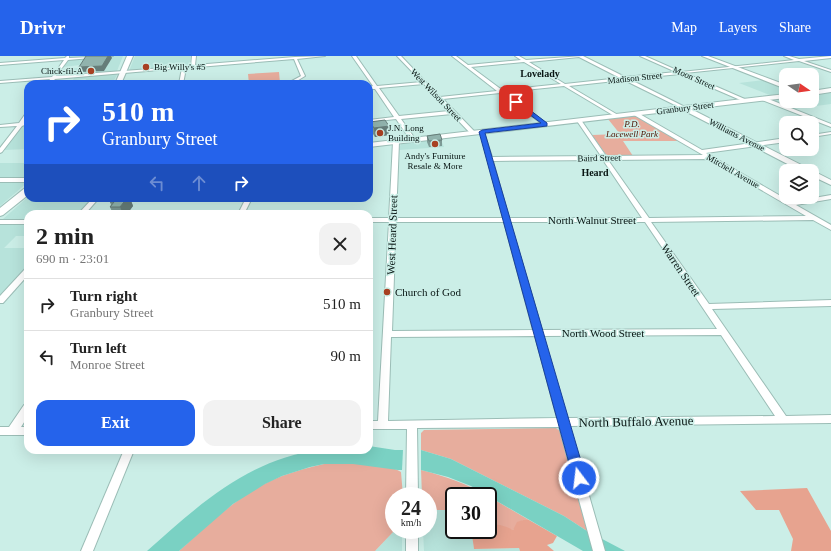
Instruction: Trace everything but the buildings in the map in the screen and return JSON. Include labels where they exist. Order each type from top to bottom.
[{"type":"main road","points":[[120,80],[125,72],[130,56]]},
{"type":"main road","points":[[0,214],[24,193]]},
{"type":"street","points":[[1,65],[67,58],[111,56]]},
{"type":"street","points":[[193,67],[194,56]]},
{"type":"street","points":[[252,56],[253,62]]},
{"type":"street","points":[[26,80],[323,56]]},
{"type":"street","points":[[354,56],[371,80]]},
{"type":"street","name":"West Wilson Street","points":[[398,56],[439,98],[478,133],[490,159],[540,334],[599,551]]},
{"type":"street","points":[[454,56],[545,124]]},
{"type":"street","points":[[517,56],[616,116]]},
{"type":"street","points":[[468,66],[580,56]]},
{"type":"street","name":"Williams Avenue","points":[[580,56],[794,164]]},
{"type":"street","name":"Moon Street","points":[[642,56],[745,101]]},
{"type":"street","points":[[704,56],[779,84]]},
{"type":"street","points":[[786,56],[831,71]]},
{"type":"street","name":"Madison Street","points":[[439,98],[682,74],[831,57]]},
{"type":"street","points":[[53,78],[67,58]]},
{"type":"street","points":[[296,58],[303,76],[298,80]]},
{"type":"street","points":[[1,65],[6,60]]},
{"type":"street","points":[[182,80],[184,67]]},
{"type":"street","points":[[0,82],[24,80]]},
{"type":"street","points":[[373,83],[413,140]]},
{"type":"street","points":[[373,87],[424,83]]},
{"type":"street","points":[[819,92],[831,90]]},
{"type":"street","name":"Granbury Street","points":[[373,145],[779,97]]},
{"type":"street","points":[[764,99],[831,126]]},
{"type":"street","points":[[373,121],[454,112]]},
{"type":"street","name":"Mitchell Avenue","points":[[636,114],[779,198]]},
{"type":"street","points":[[0,151],[24,120]]},
{"type":"street","name":"Warren Street","points":[[579,121],[783,419]]},
{"type":"street","points":[[0,126],[21,124]]},
{"type":"street","points":[[819,135],[831,133]]},
{"type":"street","points":[[700,152],[779,141]]},
{"type":"street","name":"West Heard Street","points":[[384,425],[396,142]]},
{"type":"street","name":"Baird Street","points":[[490,159],[709,157]]},
{"type":"street","points":[[819,177],[831,183]]},
{"type":"street","points":[[0,180],[24,180]]},
{"type":"street","points":[[819,199],[831,197]]},
{"type":"street","points":[[86,210],[92,202]]},
{"type":"street","name":"Mitchell Avenue","points":[[789,204],[831,228]]},
{"type":"street","name":"North Walnut Street","points":[[373,220],[647,220],[814,218]]},
{"type":"street","points":[[0,222],[24,222]]},
{"type":"street","points":[[0,301],[24,275]]},
{"type":"street","points":[[706,307],[831,303]]},
{"type":"street","name":"North Wood Street","points":[[388,334],[723,332]]},
{"type":"street","points":[[12,431],[24,414]]},
{"type":"street","name":"North Buffalo Avenue","points":[[373,425],[831,419]]},
{"type":"street","points":[[412,424],[412,487]]},
{"type":"street","points":[[0,431],[24,430]]},
{"type":"street","points":[[87,551],[127,454]]},
{"type":"street","points":[[412,539],[412,551]]},
{"type":"shaded area","points":[[70,56],[123,56],[117,71],[56,76],[61,69],[79,68],[80,65],[63,67]]},
{"type":"shaded area","points":[[135,56],[191,56],[189,66],[129,71]]},
{"type":"shaded area","points":[[118,73],[114,80],[73,80],[75,76]]},
{"type":"shaded area","points":[[764,80],[779,85],[779,95],[772,96],[739,83]]},
{"type":"shaded area","points":[[831,92],[831,104],[819,106],[819,93]]},
{"type":"shaded area","points":[[779,98],[779,103],[770,99]]},
{"type":"shaded area","points":[[23,126],[24,149],[4,150]]},
{"type":"shaded area","points":[[440,138],[444,147],[399,150],[401,143]]},
{"type":"shaded area","points":[[0,163],[24,163],[24,177],[0,177]]},
{"type":"shaded area","points":[[0,182],[24,183],[24,186],[0,206]]},
{"type":"shaded area","points":[[24,201],[24,202],[88,202],[81,210],[24,210],[24,220],[3,219]]},
{"type":"shaded area","points":[[0,224],[24,224],[24,236],[16,236],[4,248],[24,248],[24,270],[0,295]]},
{"type":"shaded area","points":[[373,447],[395,450],[421,450],[451,459],[564,516],[587,531],[625,551],[583,551],[497,501],[497,487],[473,487],[448,477],[421,470],[398,470],[353,464],[324,464],[282,476],[265,484],[233,504],[179,551],[147,551],[206,501],[247,474],[270,463],[299,454],[373,454]]},
{"type":"shaded area","points":[[807,488],[831,531],[831,551],[791,551],[793,539],[779,510],[756,510],[740,491]]},
{"type":"shaded area","points":[[437,510],[445,510],[445,539],[473,539],[474,549],[519,548],[520,551],[424,551],[423,539],[437,539]]},
{"type":"shaded area","points":[[529,520],[557,536],[553,543],[547,545],[554,551],[520,551],[519,548],[474,549],[473,539],[497,539],[497,525],[513,530],[517,522]]},
{"type":"shaded area","points":[[386,539],[402,539],[402,551],[316,551],[376,550]]},
{"type":"green space","points":[[279,72],[280,80],[249,80],[248,74]]},
{"type":"green space","name":"P.D. Lacewell Park","points":[[635,116],[679,141],[623,141],[633,156],[607,156],[592,135],[620,134],[608,119]]},
{"type":"green space","points":[[556,428],[561,432],[587,531],[564,516],[451,459],[421,450],[421,433],[424,430]]},
{"type":"green space","points":[[324,464],[353,464],[375,465],[401,472],[402,487],[385,487],[385,539],[386,539],[375,551],[179,551],[227,509],[253,490],[267,482],[303,469]]},
{"type":"green space","points":[[421,470],[439,475],[470,487],[445,487],[445,510],[437,510],[437,487],[422,487]]},
{"type":"green space","points":[[497,501],[529,520],[523,520],[513,530],[497,527]]},
{"type":"pier","points":[[403,450],[421,450],[421,470],[402,470]]},
{"type":"place","name":"Big Willy's #5","points":[[146,67]]},
{"type":"place","name":"Chick-fil-A","points":[[91,71]]},
{"type":"place","name":"J.N. Long Building","points":[[380,133]]},
{"type":"place","name":"Andy's Furniture Resale & More","points":[[435,144]]},
{"type":"place","name":"Church of God","points":[[387,292]]},
{"type":"district","name":"Lovelady","points":[[540,73]]},
{"type":"district","name":"Heard","points":[[595,172]]},
{"type":"route","points":[[516,102],[545,124],[482,132],[508,220],[579,478]]}]
